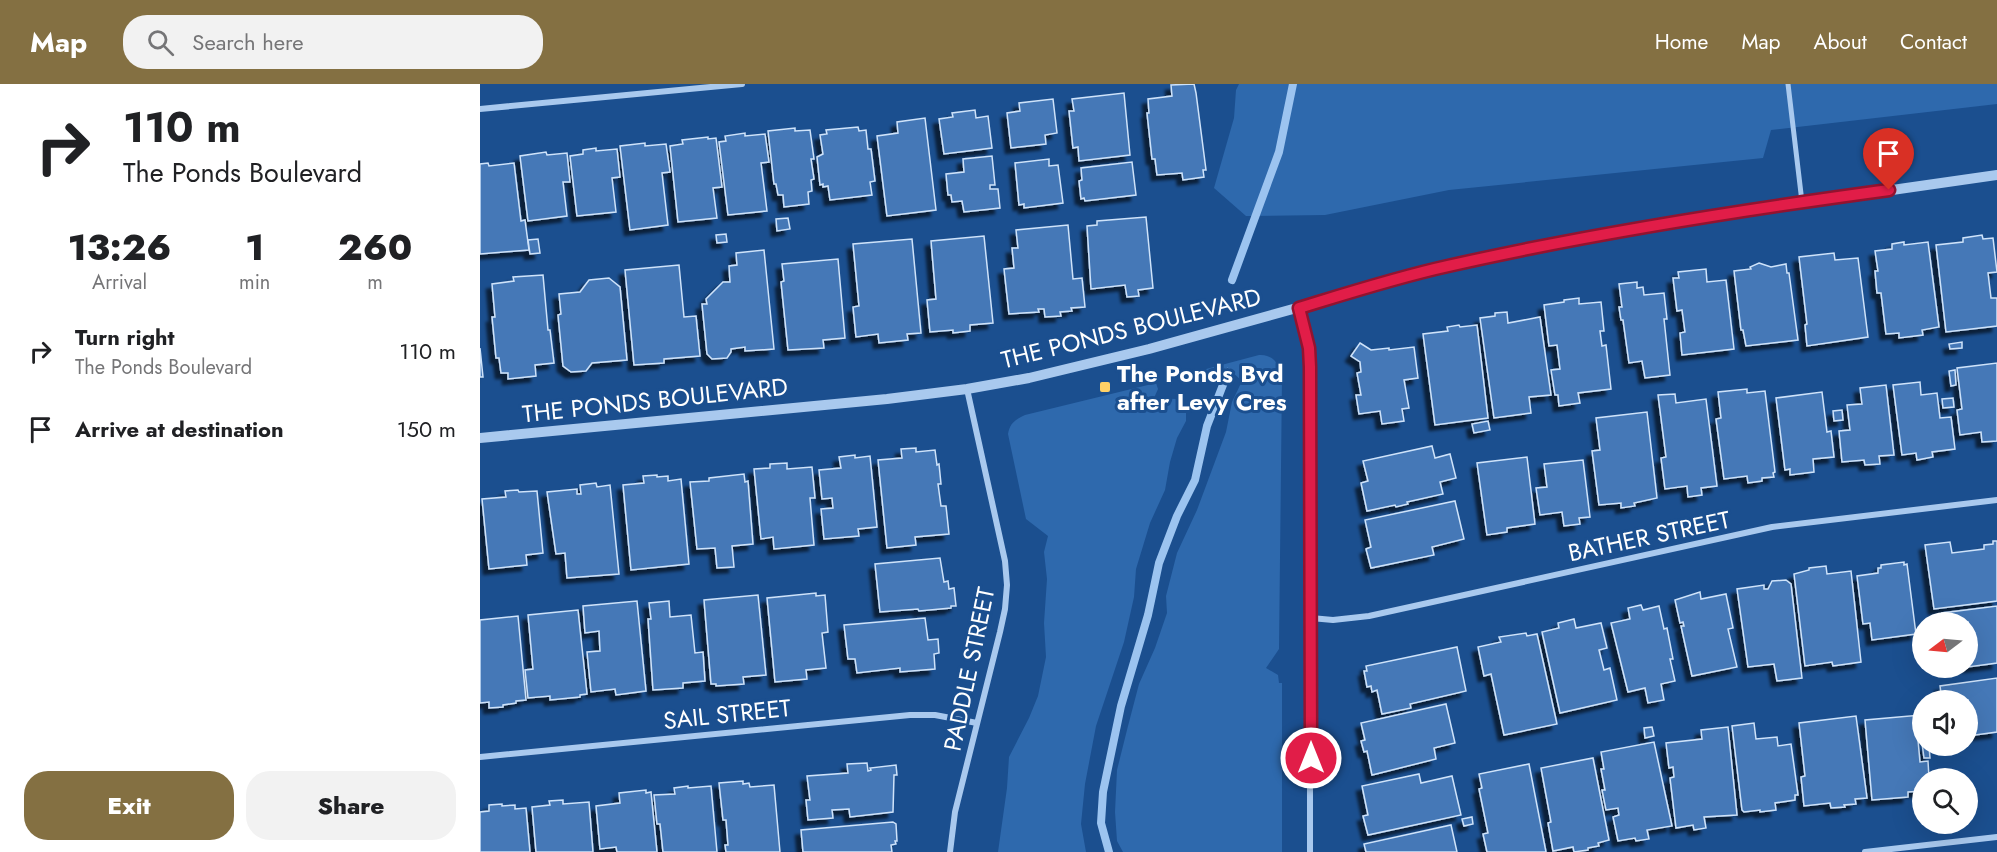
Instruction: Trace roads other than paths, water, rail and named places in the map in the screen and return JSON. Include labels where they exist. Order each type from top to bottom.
[{"type":"street","points":[[480,109],[742,84]]},
{"type":"street","points":[[1788,84],[1802,202]]},
{"type":"street","name":"THE PONDS BOULEVARD","points":[[480,438],[886,399],[967,389],[1086,365],[1448,266],[1632,229],[1802,202],[1997,175]]},
{"type":"street","points":[[1299,308],[1309,348],[1310,367],[1310,852]]},
{"type":"street","name":"PADDLE STREET","points":[[950,852],[954,812],[1000,632],[1007,585],[1001,536],[967,389]]},
{"type":"street","name":"BATHER STREET","points":[[1311,618],[1333,620],[1369,616],[1772,527],[1997,500]]},
{"type":"street","name":"SAIL STREET","points":[[480,757],[910,715],[935,715],[977,723]]},
{"type":"street","points":[[1865,852],[1997,837]]},
{"type":"waterway","points":[[1232,280],[1279,152],[1293,84]]},
{"type":"waterway","points":[[1109,852],[1101,823],[1103,792],[1121,706],[1148,615],[1159,563],[1177,516],[1195,480],[1207,426],[1228,372]]},
{"type":"place","name":"The Ponds Bvd after Levy Cres","points":[[1105,387]]}]
